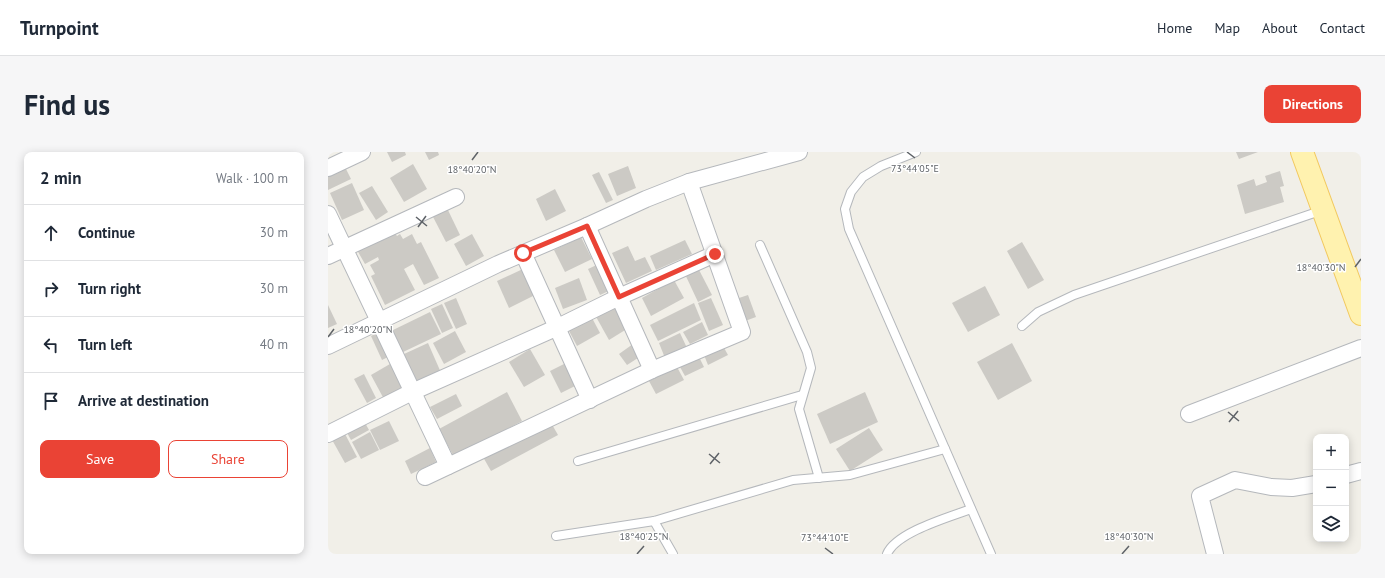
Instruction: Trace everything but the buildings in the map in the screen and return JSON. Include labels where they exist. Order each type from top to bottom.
[{"type":"main road","points":[[1302,152],[1361,314]]},
{"type":"street","points":[[328,168],[362,152]]},
{"type":"street","points":[[328,346],[523,253],[646,199],[689,182],[799,152]]},
{"type":"street","points":[[425,477],[652,370],[742,332],[689,182]]},
{"type":"street","points":[[328,256],[456,196]]},
{"type":"street","points":[[328,214],[448,466]]},
{"type":"street","points":[[587,226],[652,370]]},
{"type":"street","points":[[523,253],[590,400]]},
{"type":"street","points":[[328,434],[412,392],[558,327],[619,297],[715,254]]},
{"type":"street","points":[[1189,414],[1361,348]]},
{"type":"street","points":[[1349,474],[1361,471]]},
{"type":"street","points":[[1215,554],[1200,496],[1235,480],[1271,487],[1292,488],[1313,484]]},
{"type":"lane","points":[[916,152],[881,166],[863,177],[851,192],[845,209],[849,229],[991,554]]},
{"type":"lane","points":[[1022,326],[1038,312],[1074,295],[1324,210]]},
{"type":"lane","points":[[760,245],[808,352],[811,368],[807,384],[802,395],[800,409],[819,478]]},
{"type":"lane","points":[[578,461],[802,395]]},
{"type":"lane","points":[[556,536],[654,521],[758,489],[793,480],[850,475],[945,449]]},
{"type":"lane","points":[[887,554],[896,542],[913,532],[971,509]]},
{"type":"lane","points":[[654,521],[673,554]]},
{"type":"route","points":[[523,253],[587,226],[619,297],[715,254]]}]
